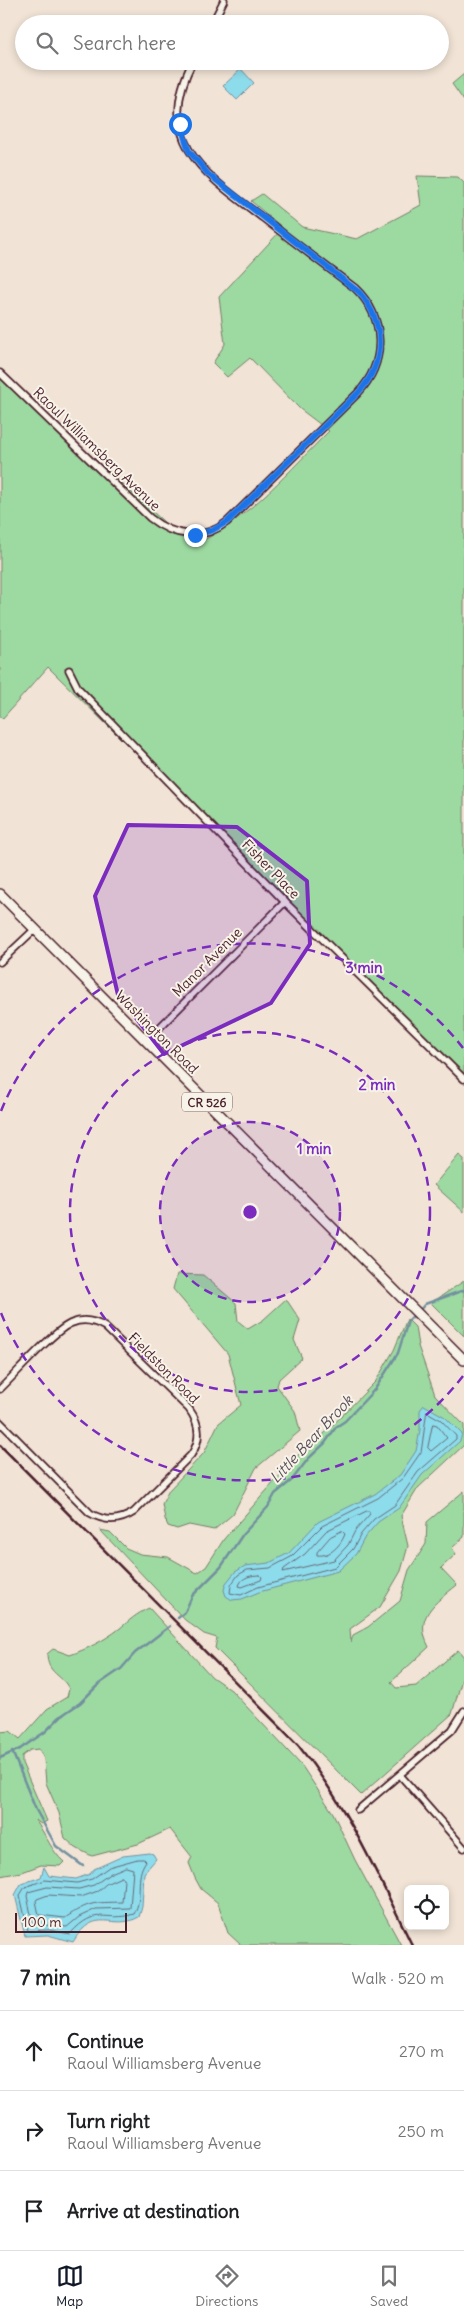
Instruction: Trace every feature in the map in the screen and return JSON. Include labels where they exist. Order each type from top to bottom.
[{"type":"main road","name":"Washington Road","points":[[0,894],[464,1360]]},
{"type":"street","points":[[216,15],[224,0]]},
{"type":"street","name":"Raoul Williamsberg Avenue","points":[[0,373],[150,518],[175,532],[195,535],[213,530],[227,522],[358,393],[370,378],[377,361],[379,337],[374,314],[364,298],[354,288],[213,179],[198,164],[189,151],[181,132],[179,105],[182,87],[189,70]]},
{"type":"street","name":"Fisher Place","points":[[69,670],[78,688],[285,902],[464,1079]]},
{"type":"street","name":"Manor Avenue","points":[[146,1041],[285,902]]},
{"type":"street","points":[[0,962],[35,929]]},
{"type":"street","name":"Fieldston Road","points":[[0,1390],[67,1325],[82,1320],[90,1321],[106,1327],[189,1409],[195,1416],[199,1432],[196,1448],[191,1455],[134,1512],[127,1517],[112,1520],[97,1517],[90,1513],[0,1422]]},
{"type":"street","points":[[358,1810],[452,1730],[464,1711]]},
{"type":"street","points":[[400,1775],[464,1848]]},
{"type":"highlighted area","points":[[128,825],[237,827],[307,881],[310,944],[271,1003],[164,1054],[118,995],[95,896]]},
{"type":"green space","points":[[464,74],[464,101],[452,84]]},
{"type":"green space","points":[[417,176],[458,177],[464,183],[464,1076],[48,667],[2,719],[0,717],[0,373],[175,532],[195,535],[202,541],[254,505],[329,431],[300,409],[250,358],[227,377],[213,363],[225,344],[219,297],[283,228],[251,201],[262,194],[302,227],[357,239],[421,205]]},
{"type":"green space","points":[[459,1155],[464,1159],[464,1212],[434,1185]]},
{"type":"green space","points":[[177,1274],[203,1275],[236,1303],[238,1321],[248,1329],[263,1320],[286,1299],[300,1320],[294,1340],[302,1358],[279,1379],[277,1386],[295,1411],[300,1431],[256,1468],[233,1514],[214,1530],[189,1525],[177,1529],[168,1526],[162,1504],[169,1490],[204,1453],[218,1424],[241,1405],[228,1354],[173,1289]]},
{"type":"green space","points":[[464,1281],[464,1336],[431,1303]]},
{"type":"green space","points":[[407,1319],[415,1327],[418,1346],[435,1395],[464,1425],[464,1445],[418,1488],[401,1516],[408,1546],[401,1571],[380,1607],[350,1629],[351,1642],[353,1635],[368,1627],[400,1601],[409,1570],[426,1544],[427,1522],[464,1491],[464,1537],[452,1548],[456,1554],[441,1568],[457,1585],[434,1605],[425,1619],[425,1636],[429,1647],[391,1682],[396,1688],[416,1686],[458,1650],[464,1657],[464,1672],[452,1714],[361,1795],[215,1648],[217,1638],[204,1634],[185,1620],[100,1530],[110,1532],[126,1548],[140,1554],[168,1557],[197,1573],[206,1567],[224,1539],[297,1456],[321,1437],[376,1381],[394,1350]]},
{"type":"green space","points":[[149,1608],[212,1677],[231,1690],[302,1766],[333,1813],[355,1860],[401,1945],[241,1945],[228,1933],[218,1903],[201,1889],[189,1863],[192,1857],[170,1829],[138,1844],[92,1856],[76,1848],[65,1838],[59,1813],[46,1783],[44,1759],[39,1749],[30,1750],[22,1756],[22,1763],[47,1821],[41,1824],[35,1820],[64,1862],[60,1866],[41,1865],[22,1872],[0,1876],[0,1732],[10,1731],[20,1739],[47,1709],[67,1697],[69,1689],[49,1666],[47,1654],[53,1649],[70,1655],[83,1650],[108,1637]]},
{"type":"water","points":[[240,70],[254,83],[237,100],[223,86]]},
{"type":"water","points":[[424,1405],[445,1417],[462,1434],[460,1441],[422,1475],[399,1508],[378,1522],[365,1537],[356,1554],[338,1571],[259,1592],[242,1599],[232,1600],[226,1596],[224,1590],[226,1583],[235,1572],[245,1566],[269,1563],[289,1553],[318,1522],[375,1494],[400,1475],[416,1451],[420,1430],[420,1410]]},
{"type":"water","points":[[150,1853],[156,1859],[144,1873],[142,1907],[139,1917],[129,1921],[97,1921],[89,1924],[73,1942],[48,1935],[25,1936],[15,1895],[21,1884],[41,1877],[44,1867],[49,1876],[76,1879],[90,1874],[94,1869],[123,1856]]},
{"type":"waterway","name":"Little Bear Brook","points":[[419,1311],[425,1304],[464,1290]]},
{"type":"waterway","name":"Little Bear Brook","points":[[178,1618],[185,1612],[192,1596],[221,1567],[243,1534],[268,1507],[275,1494],[292,1480],[308,1459],[325,1443],[336,1427],[345,1421],[375,1389],[398,1353],[408,1321],[415,1314]]},
{"type":"waterway","name":"Little Bear Brook","points":[[0,1758],[20,1749],[45,1732],[61,1716],[80,1703],[99,1684],[121,1669],[135,1653],[170,1626]]},
{"type":"waterway","points":[[12,1751],[36,1810],[56,1846],[83,1866]]},
{"type":"railway","points":[[0,1445],[298,1745],[316,1768],[347,1817],[412,1945]]},
{"type":"route","points":[[180,124],[181,132],[189,151],[208,174],[359,292],[374,314],[379,337],[376,366],[367,383],[358,393],[227,522],[213,530],[195,535]]}]
